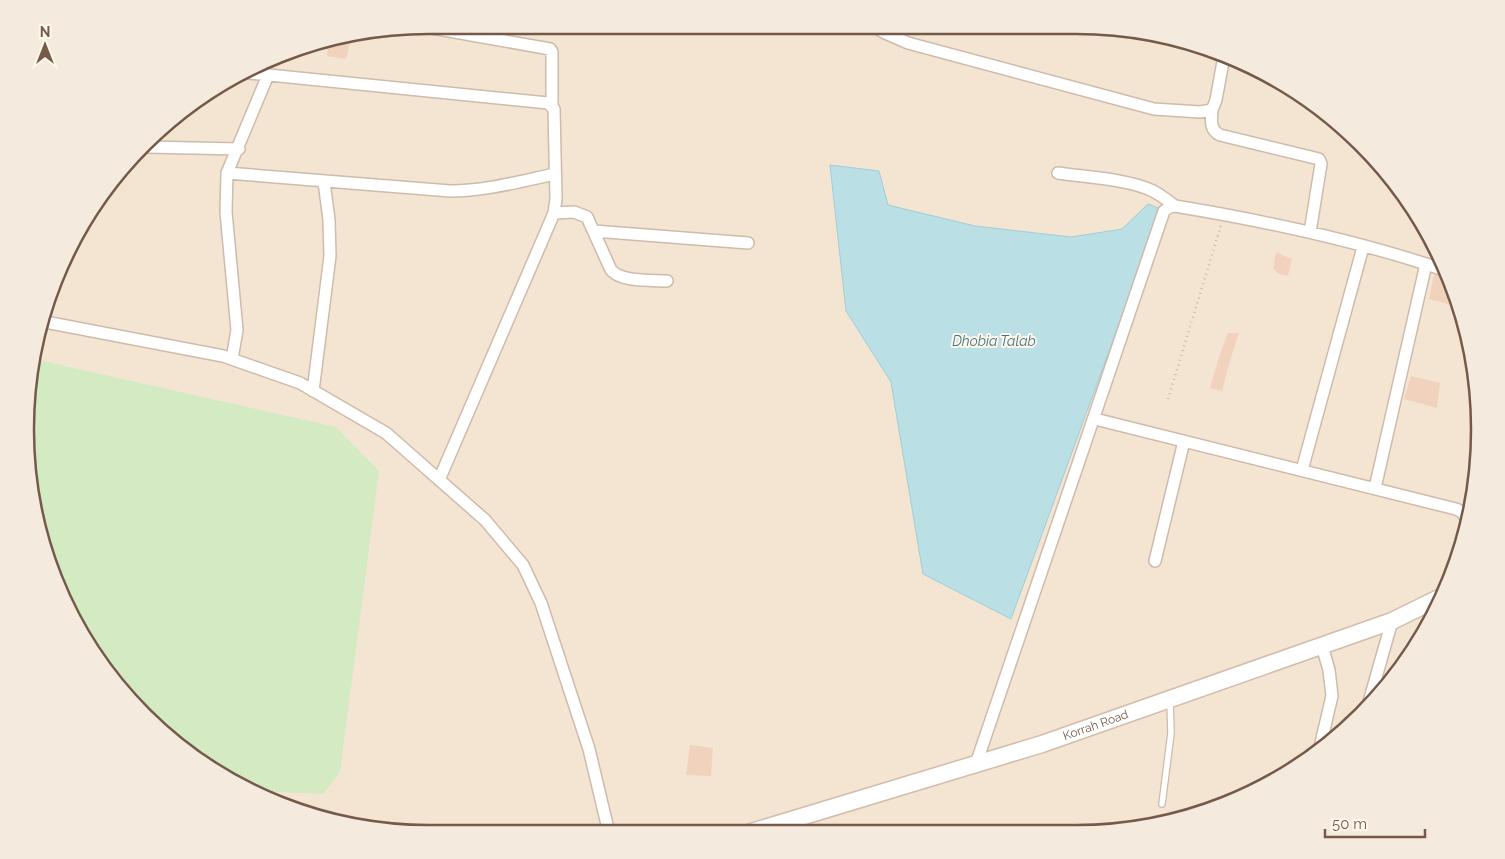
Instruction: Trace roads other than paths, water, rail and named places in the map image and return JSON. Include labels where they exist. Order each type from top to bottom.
[{"type":"main road","name":"Korrah Road","points":[[774,825],[1042,744],[1392,621],[1432,601]]},
{"type":"street","points":[[439,480],[554,213],[552,52],[550,49],[473,34]]},
{"type":"street","points":[[888,34],[908,43],[1154,109],[1200,112],[1212,110]]},
{"type":"street","points":[[1223,62],[1216,100],[1212,110],[1212,127],[1215,133],[1220,136],[1319,159],[1321,164],[1310,232]]},
{"type":"street","points":[[257,74],[548,103],[552,106]]},
{"type":"street","points":[[232,359],[237,330],[226,212],[228,173],[268,75]]},
{"type":"street","points":[[153,147],[239,149]]},
{"type":"street","points":[[228,173],[427,190],[468,191],[555,174]]},
{"type":"street","points":[[1058,173],[1113,180],[1152,191],[1175,206],[1310,232],[1436,267]]},
{"type":"street","points":[[313,391],[330,256],[329,220],[324,182]]},
{"type":"street","points":[[976,764],[1163,215],[1167,209],[1175,206]]},
{"type":"street","points":[[554,213],[574,212],[587,216],[614,274],[623,277],[667,281]]},
{"type":"street","points":[[594,231],[748,243]]},
{"type":"street","points":[[1302,470],[1363,247]]},
{"type":"street","points":[[1375,488],[1426,264]]},
{"type":"street","points":[[48,323],[223,356],[300,383],[386,434],[485,520],[523,565],[541,603],[589,749],[607,825]]},
{"type":"street","points":[[1095,419],[1375,488],[1456,509],[1463,513]]},
{"type":"street","points":[[1155,561],[1184,441]]},
{"type":"street","points":[[1372,691],[1392,621]]},
{"type":"street","points":[[1322,646],[1329,670],[1332,696],[1322,738]]},
{"type":"lane","points":[[1162,804],[1171,733],[1170,699]]},
{"type":"water","name":"Dhobia Talab","points":[[830,165],[879,171],[888,205],[975,226],[1071,237],[1122,229],[1148,204],[1161,209],[1011,619],[923,574],[891,382],[846,311]]}]
